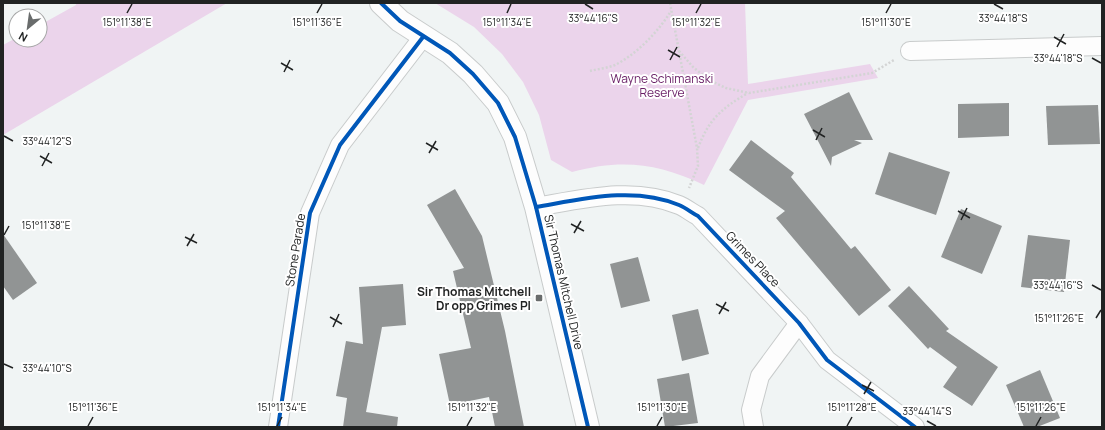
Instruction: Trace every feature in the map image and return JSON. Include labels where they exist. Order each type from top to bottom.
[{"type":"street","name":"Sir Thomas Mitchell Drive","points":[[380,3],[400,21],[450,53],[467,68],[498,103],[515,137],[536,207],[588,427]]},
{"type":"street","name":"Stone Parade","points":[[278,427],[310,213],[340,145],[423,37]]},
{"type":"street","points":[[910,51],[1102,46]]},
{"type":"street","name":"Grimes Place","points":[[536,207],[594,197],[643,196],[679,205],[698,216],[799,323],[827,360],[916,427]]},
{"type":"street","points":[[754,427],[750,410],[760,376],[799,323]]},
{"type":"path","points":[[670,3],[697,148],[698,166],[679,205]]},
{"type":"path","points":[[590,71],[614,65],[638,48],[663,24],[672,11]]},
{"type":"path","points":[[679,51],[693,67],[709,80],[726,88],[749,93]]},
{"type":"path","points":[[697,148],[711,122],[727,106],[749,93],[872,73],[910,51]]},
{"type":"green space","points":[[76,3],[227,3],[3,135],[3,45],[8,42],[8,48],[48,48],[48,21],[76,5]]},
{"type":"green space","name":"Wayne Schimanski Reserve","points":[[435,3],[745,3],[748,84],[870,64],[878,78],[748,100],[704,185],[671,172],[639,165],[607,165],[572,172],[551,160],[539,115],[523,82],[502,54],[474,27]]},
{"type":"building","points":[[849,92],[873,140],[854,140],[862,143],[832,157],[831,166],[804,114]]},
{"type":"building","points":[[1009,103],[1009,136],[958,138],[958,104]]},
{"type":"building","points":[[1098,105],[1100,144],[1048,145],[1046,106]]},
{"type":"building","points":[[751,140],[794,173],[791,177],[851,249],[855,246],[891,290],[859,316],[776,218],[785,211],[729,170]]},
{"type":"building","points":[[889,152],[950,172],[936,215],[875,194]]},
{"type":"building","points":[[455,189],[482,236],[505,331],[524,427],[495,427],[489,397],[450,405],[439,354],[471,348],[453,271],[464,268],[427,205]]},
{"type":"building","points":[[961,209],[1002,226],[982,274],[941,257]]},
{"type":"building","points":[[3,234],[37,283],[13,300],[3,286]]},
{"type":"building","points":[[1028,235],[1070,240],[1064,292],[1021,287]]},
{"type":"building","points":[[638,257],[650,301],[621,308],[610,264]]},
{"type":"building","points":[[403,284],[406,325],[382,327],[366,412],[398,417],[397,427],[343,427],[347,398],[336,396],[346,341],[363,344],[359,287]]},
{"type":"building","points":[[909,286],[949,329],[946,331],[998,367],[972,406],[943,387],[957,367],[930,347],[928,349],[888,306]]},
{"type":"building","points":[[698,309],[709,354],[682,361],[672,315]]},
{"type":"building","points":[[1040,370],[1060,418],[1037,427],[1024,427],[1006,385]]},
{"type":"building","points":[[689,373],[698,423],[665,427],[657,379]]},
{"type":"cycle path","points":[[381,3],[400,21],[450,53],[473,74],[498,103],[515,137],[536,207],[588,427]]},
{"type":"cycle path","points":[[278,427],[310,213],[340,145],[423,37]]},
{"type":"cycle path","points":[[536,207],[590,198],[626,195],[662,199],[679,205],[698,216],[799,323],[827,360],[915,427]]},
{"type":"place","name":"Sir Thomas Mitchell Dr opp Grimes Pl","points":[[539,298]]}]
